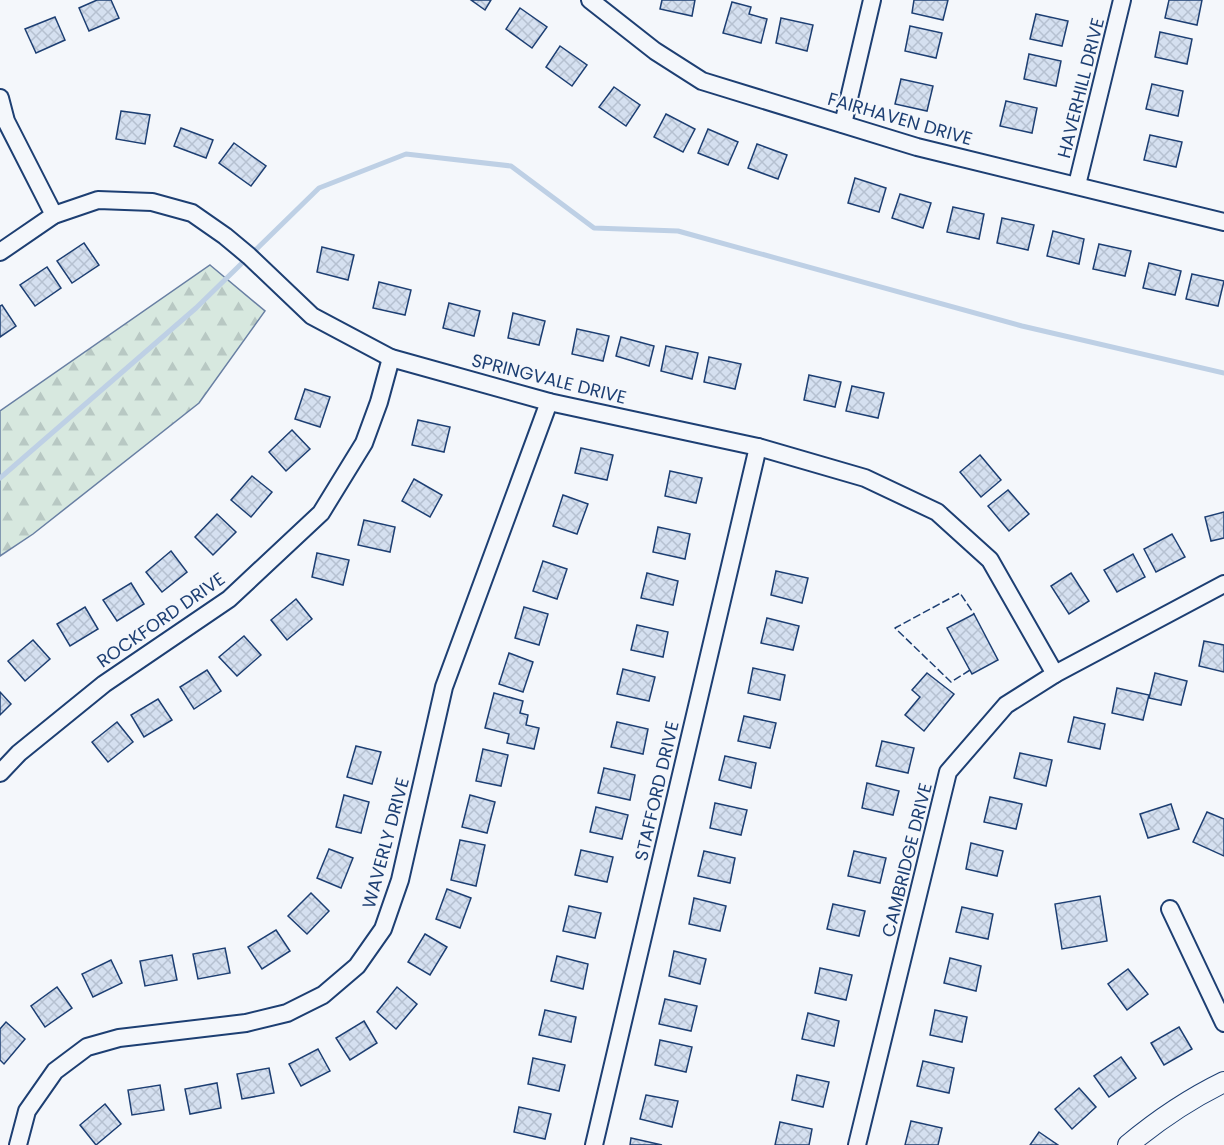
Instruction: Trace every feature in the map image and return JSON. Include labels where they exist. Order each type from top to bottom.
[{"type":"street","name":"FAIRHAVEN DRIVE","points":[[590,0],[655,51],[702,81],[917,147],[1224,222]]},
{"type":"street","points":[[609,17],[614,0]]},
{"type":"street","points":[[843,124],[872,0]]},
{"type":"street","name":"HAVERHILL DRIVE","points":[[1077,185],[1122,0]]},
{"type":"street","points":[[0,98],[6,121],[54,215]]},
{"type":"street","name":"SPRINGVALE DRIVE","points":[[0,252],[54,215],[98,200],[152,202],[192,213],[249,256],[312,316],[391,358],[549,402],[758,447],[865,478],[937,512],[990,560],[1055,674]]},
{"type":"street","name":"ROCKFORD DRIVE","points":[[0,773],[19,753],[104,684],[229,599],[321,513],[364,443],[379,402],[391,358]]},
{"type":"street","name":"WAVERLY DRIVE","points":[[18,1145],[27,1111],[55,1071],[87,1047],[119,1038],[246,1023],[287,1013],[323,996],[357,966],[382,929],[400,880],[444,687],[549,402]]},
{"type":"street","name":"STAFFORD DRIVE","points":[[594,1145],[758,447]]},
{"type":"street","name":"CAMBRIDGE DRIVE","points":[[857,1145],[948,772],[1006,705],[1055,674],[1224,584]]},
{"type":"street","points":[[1170,909],[1224,1023]]},
{"type":"street","points":[[1128,1145],[1160,1118],[1224,1082]]},
{"type":"green space","points":[[210,265],[265,311],[199,403],[33,534],[0,556],[0,411]]},
{"type":"building","points":[[97,0],[111,0],[119,18],[89,31],[79,8]]},
{"type":"building","points":[[471,0],[491,0],[485,10]]},
{"type":"building","points":[[662,0],[695,0],[692,16],[660,9]]},
{"type":"building","points":[[914,0],[948,0],[943,20],[912,13]]},
{"type":"building","points":[[1169,0],[1202,0],[1197,25],[1165,18]]},
{"type":"building","points":[[732,2],[751,7],[749,14],[767,19],[761,43],[723,33]]},
{"type":"building","points":[[520,8],[547,27],[532,48],[506,29]]},
{"type":"building","points":[[1036,14],[1068,21],[1062,46],[1030,39]]},
{"type":"building","points":[[55,17],[65,40],[36,53],[25,29]]},
{"type":"building","points":[[781,18],[813,25],[807,51],[776,43]]},
{"type":"building","points":[[910,26],[942,33],[936,58],[905,51]]},
{"type":"building","points":[[1160,32],[1192,39],[1187,64],[1155,57]]},
{"type":"building","points":[[560,46],[587,65],[572,86],[546,67]]},
{"type":"building","points":[[1029,54],[1061,61],[1056,86],[1024,79]]},
{"type":"building","points":[[901,79],[933,86],[927,111],[895,104]]},
{"type":"building","points":[[1152,84],[1183,91],[1178,116],[1146,109]]},
{"type":"building","points":[[614,87],[640,105],[626,126],[599,107]]},
{"type":"building","points":[[1006,101],[1037,108],[1032,133],[1000,126]]},
{"type":"building","points":[[121,111],[150,115],[145,144],[116,139]]},
{"type":"building","points":[[666,114],[695,129],[683,152],[654,137]]},
{"type":"building","points":[[181,128],[213,140],[206,158],[174,146]]},
{"type":"building","points":[[708,129],[738,142],[728,165],[698,153]]},
{"type":"building","points":[[1150,135],[1182,142],[1176,167],[1144,160]]},
{"type":"building","points":[[234,143],[266,166],[251,186],[219,163]]},
{"type":"building","points":[[757,144],[787,155],[778,179],[748,168]]},
{"type":"building","points":[[855,178],[886,188],[879,212],[848,203]]},
{"type":"building","points":[[900,194],[931,203],[923,228],[892,218]]},
{"type":"building","points":[[953,207],[984,214],[979,239],[947,232]]},
{"type":"building","points":[[1002,218],[1034,225],[1028,250],[997,243]]},
{"type":"building","points":[[1053,231],[1084,239],[1079,264],[1047,256]]},
{"type":"building","points":[[84,243],[99,265],[72,283],[57,261]]},
{"type":"building","points":[[1099,244],[1131,251],[1125,276],[1093,269]]},
{"type":"building","points":[[322,247],[354,255],[348,280],[317,272]]},
{"type":"building","points":[[1149,263],[1181,271],[1175,295],[1143,288]]},
{"type":"building","points":[[47,267],[61,288],[35,306],[20,285]]},
{"type":"building","points":[[1192,274],[1224,281],[1218,306],[1186,299]]},
{"type":"building","points":[[379,282],[411,290],[405,315],[373,308]]},
{"type":"building","points":[[449,303],[480,311],[474,336],[443,328]]},
{"type":"building","points":[[2,305],[16,326],[0,337],[0,306]]},
{"type":"building","points":[[513,313],[545,321],[539,345],[508,338]]},
{"type":"building","points":[[577,329],[609,336],[603,361],[572,354]]},
{"type":"building","points":[[621,337],[654,346],[649,366],[616,356]]},
{"type":"building","points":[[666,346],[698,353],[692,379],[661,371]]},
{"type":"building","points":[[709,357],[741,364],[735,389],[704,382]]},
{"type":"building","points":[[809,375],[841,382],[835,407],[804,400]]},
{"type":"building","points":[[852,386],[884,393],[878,418],[846,411]]},
{"type":"building","points":[[305,389],[330,397],[320,427],[295,419]]},
{"type":"building","points":[[418,420],[450,427],[444,452],[412,445]]},
{"type":"building","points":[[292,430],[310,449],[286,471],[269,452]]},
{"type":"building","points":[[581,448],[613,455],[607,480],[575,473]]},
{"type":"building","points":[[980,455],[1001,480],[981,497],[960,472]]},
{"type":"building","points":[[670,471],[702,478],[696,503],[665,496]]},
{"type":"building","points":[[252,476],[272,492],[251,517],[231,500]]},
{"type":"building","points":[[414,479],[442,495],[430,517],[402,501]]},
{"type":"building","points":[[1008,490],[1029,514],[1009,531],[988,506]]},
{"type":"building","points":[[563,495],[588,504],[577,534],[553,526]]},
{"type":"building","points":[[1224,512],[1224,538],[1211,541],[1205,517]]},
{"type":"building","points":[[217,514],[236,532],[213,555],[195,537]]},
{"type":"building","points":[[364,520],[395,527],[390,552],[358,545]]},
{"type":"building","points":[[658,527],[690,534],[685,559],[653,552]]},
{"type":"building","points":[[1172,534],[1185,557],[1156,572],[1144,549]]},
{"type":"building","points":[[171,551],[187,572],[162,592],[146,572]]},
{"type":"building","points":[[317,553],[349,560],[343,585],[312,577]]},
{"type":"building","points":[[1133,554],[1145,577],[1117,592],[1104,570]]},
{"type":"building","points":[[543,561],[567,569],[557,599],[533,591]]},
{"type":"building","points":[[776,571],[808,578],[802,603],[771,595]]},
{"type":"building","points":[[647,573],[678,581],[673,605],[641,598]]},
{"type":"building","points":[[1071,573],[1089,601],[1069,614],[1051,586]]},
{"type":"building","points":[[131,583],[144,604],[117,621],[103,600]]},
{"type":"building","points":[[296,599],[312,619],[287,640],[271,620]]},
{"type":"building","points":[[85,607],[98,629],[70,646],[57,624]]},
{"type":"building","points":[[524,607],[548,614],[539,645],[515,638]]},
{"type":"building","points":[[974,614],[998,660],[972,674],[947,628]]},
{"type":"building","points":[[767,618],[799,626],[793,650],[761,643]]},
{"type":"building","points":[[637,625],[668,632],[663,657],[631,650]]},
{"type":"building","points":[[244,636],[261,655],[237,676],[219,657]]},
{"type":"building","points":[[33,640],[50,659],[25,681],[8,661]]},
{"type":"building","points":[[1204,641],[1224,645],[1224,672],[1199,666]]},
{"type":"building","points":[[509,653],[533,662],[523,692],[499,684]]},
{"type":"building","points":[[753,668],[785,675],[780,700],[748,693]]},
{"type":"building","points":[[623,669],[655,677],[649,701],[617,694]]},
{"type":"building","points":[[207,670],[221,691],[194,709],[180,687]]},
{"type":"building","points":[[927,673],[954,694],[924,731],[905,715],[920,697],[912,690]]},
{"type":"building","points":[[1155,673],[1187,681],[1181,705],[1149,698]]},
{"type":"building","points":[[1117,688],[1149,695],[1143,720],[1112,713]]},
{"type":"building","points":[[0,692],[11,704],[0,715]]},
{"type":"building","points":[[494,693],[523,701],[520,713],[528,715],[526,725],[539,728],[534,749],[507,743],[509,734],[485,728]]},
{"type":"building","points":[[158,699],[172,720],[144,737],[131,715]]},
{"type":"building","points":[[744,716],[776,723],[770,748],[738,741]]},
{"type":"building","points":[[1074,717],[1105,724],[1100,749],[1068,742]]},
{"type":"building","points":[[117,722],[133,742],[108,762],[92,742]]},
{"type":"building","points":[[617,722],[648,729],[643,754],[611,747]]},
{"type":"building","points":[[882,741],[914,748],[908,773],[876,766]]},
{"type":"building","points":[[356,746],[381,752],[372,784],[347,777]]},
{"type":"building","points":[[483,749],[508,755],[501,786],[476,781]]},
{"type":"building","points":[[1020,753],[1052,760],[1046,786],[1014,778]]},
{"type":"building","points":[[725,756],[756,763],[751,788],[719,780]]},
{"type":"building","points":[[604,768],[635,775],[630,800],[598,793]]},
{"type":"building","points":[[867,783],[899,791],[893,815],[862,808]]},
{"type":"building","points":[[344,795],[369,802],[361,833],[336,827]]},
{"type":"building","points":[[470,795],[495,802],[487,833],[462,827]]},
{"type":"building","points":[[990,797],[1022,804],[1016,829],[984,822]]},
{"type":"building","points":[[715,803],[747,810],[741,835],[710,828]]},
{"type":"building","points":[[1171,804],[1179,829],[1148,838],[1140,814]]},
{"type":"building","points":[[596,807],[628,815],[622,839],[590,832]]},
{"type":"building","points":[[1207,812],[1224,819],[1224,856],[1193,842]]},
{"type":"building","points":[[460,840],[485,845],[476,886],[451,880]]},
{"type":"building","points":[[971,843],[1003,851],[997,876],[966,869]]},
{"type":"building","points":[[329,849],[353,858],[341,888],[317,878]]},
{"type":"building","points":[[581,850],[613,857],[607,882],[575,875]]},
{"type":"building","points":[[704,851],[735,858],[730,883],[698,876]]},
{"type":"building","points":[[854,851],[886,858],[880,883],[848,876]]},
{"type":"building","points":[[447,889],[471,898],[460,928],[436,919]]},
{"type":"building","points":[[311,893],[329,911],[307,934],[288,916]]},
{"type":"building","points":[[1100,896],[1107,941],[1062,949],[1055,904]]},
{"type":"building","points":[[694,898],[726,906],[720,931],[689,924]]},
{"type":"building","points":[[833,904],[865,911],[859,936],[827,929]]},
{"type":"building","points":[[569,906],[601,913],[595,938],[563,931]]},
{"type":"building","points":[[962,907],[993,914],[988,939],[956,932]]},
{"type":"building","points":[[276,930],[290,951],[262,969],[248,947]]},
{"type":"building","points":[[425,934],[447,947],[430,975],[408,962]]},
{"type":"building","points":[[225,948],[230,973],[198,979],[193,954]]},
{"type":"building","points":[[674,951],[706,959],[700,984],[669,976]]},
{"type":"building","points":[[172,955],[177,980],[145,986],[140,961]]},
{"type":"building","points":[[557,956],[588,964],[583,989],[551,981]]},
{"type":"building","points":[[950,958],[981,966],[976,991],[944,983]]},
{"type":"building","points":[[111,960],[122,983],[93,997],[82,974]]},
{"type":"building","points":[[820,968],[852,975],[846,1000],[815,993]]},
{"type":"building","points":[[1128,969],[1148,994],[1127,1010],[1108,984]]},
{"type":"building","points":[[57,987],[72,1008],[45,1027],[31,1006]]},
{"type":"building","points":[[397,987],[417,1004],[396,1029],[377,1012]]},
{"type":"building","points":[[665,999],[697,1006],[691,1031],[659,1024]]},
{"type":"building","points":[[545,1010],[576,1017],[571,1042],[539,1035]]},
{"type":"building","points":[[935,1010],[967,1017],[962,1042],[930,1035]]},
{"type":"building","points":[[808,1013],[839,1021],[834,1046],[802,1039]]},
{"type":"building","points":[[364,1021],[377,1043],[350,1060],[336,1038]]},
{"type":"building","points":[[6,1022],[25,1039],[4,1064],[0,1060],[0,1029]]},
{"type":"building","points":[[1179,1027],[1192,1049],[1164,1065],[1151,1043]]},
{"type":"building","points":[[660,1040],[692,1047],[686,1072],[655,1065]]},
{"type":"building","points":[[318,1049],[330,1071],[301,1086],[289,1064]]},
{"type":"building","points":[[1121,1057],[1136,1078],[1109,1097],[1094,1076]]},
{"type":"building","points":[[533,1058],[565,1065],[559,1091],[528,1084]]},
{"type":"building","points":[[923,1061],[954,1068],[949,1093],[917,1086]]},
{"type":"building","points":[[269,1068],[274,1093],[242,1099],[237,1074]]},
{"type":"building","points":[[797,1075],[829,1082],[823,1107],[792,1100]]},
{"type":"building","points":[[217,1083],[221,1108],[190,1114],[185,1089]]},
{"type":"building","points":[[160,1085],[164,1110],[132,1115],[128,1090]]},
{"type":"building","points":[[1079,1088],[1096,1107],[1072,1129],[1055,1109]]},
{"type":"building","points":[[646,1095],[678,1101],[672,1127],[640,1119]]},
{"type":"building","points":[[105,1104],[121,1124],[96,1145],[80,1125]]},
{"type":"building","points":[[519,1107],[551,1114],[545,1139],[514,1132]]},
{"type":"building","points":[[911,1121],[942,1128],[938,1145],[905,1145]]},
{"type":"building","points":[[780,1122],[812,1129],[809,1145],[775,1145]]},
{"type":"building","points":[[1039,1132],[1058,1145],[1030,1145]]},
{"type":"building","points":[[631,1138],[662,1145],[630,1145]]},
{"type":"waterway","points":[[0,478],[196,308],[319,188],[406,154],[511,166],[594,228],[678,231],[1022,326],[1224,373]]},
{"type":"fence","points":[[970,670],[951,682],[895,628],[960,593],[974,614]]}]
